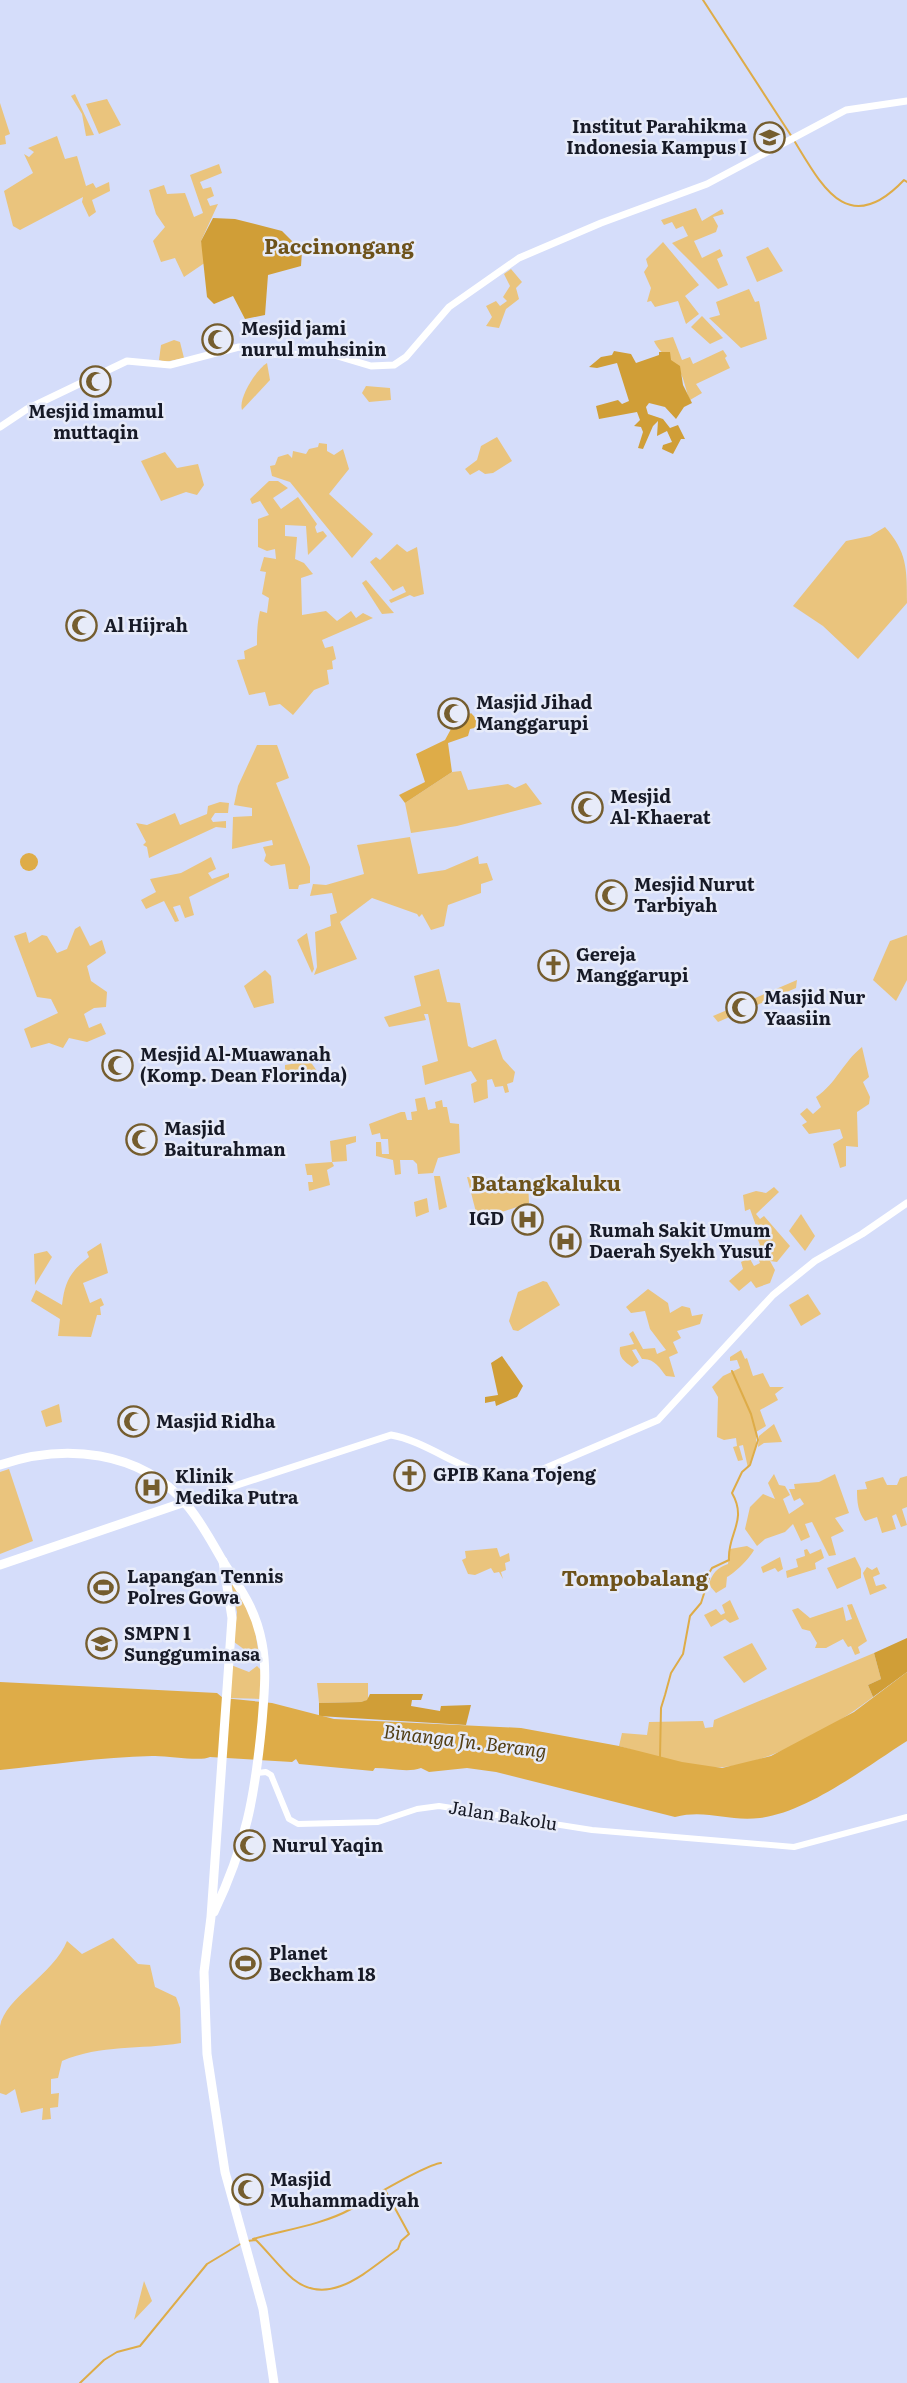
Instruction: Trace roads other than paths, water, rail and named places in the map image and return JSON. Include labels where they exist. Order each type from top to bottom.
[{"type":"highway","points":[[5,1464],[66,1454],[117,1458],[146,1471],[185,1502],[245,1591],[256,1619],[263,1644],[264,1697],[258,1771],[249,1822],[217,1895],[211,1917],[204,1972],[207,2053],[223,2159],[264,2309],[274,2383]]},
{"type":"highway","points":[[0,1565],[185,1502]]},
{"type":"highway","points":[[217,1895],[221,1765],[232,1618],[223,1561]]},
{"type":"main road","points":[[0,427],[27,410],[127,361],[170,365],[239,348],[269,354],[334,355],[371,366],[390,366],[402,361],[449,307],[519,258],[601,223],[697,188],[846,110],[907,101]]},
{"type":"main road","points":[[185,1502],[391,1435],[409,1439],[488,1476],[511,1480],[527,1476],[658,1420],[773,1295],[815,1261],[862,1234],[907,1203]]},
{"type":"main road","name":"Jalan Bakolu","points":[[258,1771],[271,1776],[289,1819],[298,1824],[378,1822],[436,1806],[574,1827],[794,1847],[907,1817]]},
{"type":"water","points":[[471,713],[483,726],[470,729],[468,736],[448,743],[452,772],[405,803],[399,795],[425,782],[416,754],[445,740],[451,729]]},
{"type":"water","points":[[29,853],[35,856],[38,862],[35,868],[29,871],[23,868],[20,862],[23,856]]},
{"type":"water","name":"Binanga Jn. Berang","points":[[907,1672],[907,1741],[817,1798],[778,1814],[760,1818],[697,1814],[675,1817],[496,1772],[467,1768],[429,1772],[421,1768],[375,1768],[373,1771],[299,1764],[296,1759],[292,1762],[158,1756],[0,1770],[0,1682],[217,1693],[223,1698],[272,1703],[334,1719],[521,1728],[722,1768],[771,1756],[854,1712]]},
{"type":"waterway","points":[[703,0],[792,137]]},
{"type":"waterway","points":[[795,142],[827,190],[839,200],[853,206],[868,205],[885,197],[904,180],[907,182]]},
{"type":"waterway","points":[[709,1573],[712,1568],[729,1560],[738,1520],[732,1493],[742,1472],[750,1465],[758,1440],[751,1414],[732,1371]]},
{"type":"waterway","points":[[660,1757],[661,1708],[671,1673],[683,1654],[690,1616],[701,1603],[709,1578]]},
{"type":"waterway","points":[[253,2239],[340,2215],[410,2176],[441,2163]]},
{"type":"waterway","points":[[247,2241],[256,2240],[288,2275],[307,2287],[321,2290],[335,2288],[375,2266],[398,2249],[401,2241],[409,2234],[385,2190]]},
{"type":"waterway","points":[[80,2383],[104,2360],[117,2352],[140,2346],[207,2264],[242,2243]]},
{"type":"place","name":"Institut Parahikma Indonesia Kampus I","points":[[770,137]]},
{"type":"place","name":"Mesjid jami nurul muhsinin","points":[[218,339]]},
{"type":"place","name":"Mesjid imamul muttaqin","points":[[96,382]]},
{"type":"place","name":"Al Hijrah","points":[[81,626]]},
{"type":"place","name":"Masjid Jihad Manggarupi","points":[[453,713]]},
{"type":"place","name":"Mesjid Al-Khaerat","points":[[587,807]]},
{"type":"place","name":"Mesjid Nurut Tarbiyah","points":[[611,895]]},
{"type":"place","name":"Gereja Manggarupi","points":[[553,965]]},
{"type":"place","name":"Masjid Nur Yaasiin","points":[[741,1008]]},
{"type":"place","name":"Mesjid Al-Muawanah (Komp. Dean Florinda)","points":[[117,1065]]},
{"type":"place","name":"Masjid Baiturahman","points":[[141,1139]]},
{"type":"place","name":"IGD","points":[[527,1219]]},
{"type":"place","name":"Rumah Sakit Umum Daerah Syekh Yusuf","points":[[566,1241]]},
{"type":"place","name":"Masjid Ridha","points":[[133,1422]]},
{"type":"place","name":"GPIB Kana Tojeng","points":[[410,1475]]},
{"type":"place","name":"Klinik Medika Putra","points":[[152,1487]]},
{"type":"place","name":"Lapangan Tennis Polres Gowa","points":[[104,1587]]},
{"type":"place","name":"SMPN 1 Sungguminasa","points":[[101,1644]]},
{"type":"place","name":"Nurul Yaqin","points":[[249,1846]]},
{"type":"place","name":"Planet Beckham 18","points":[[246,1964]]},
{"type":"place","name":"Masjid Muhammadiyah","points":[[247,2190]]},
{"type":"district","name":"Paccinongang","points":[[339,247]]},
{"type":"district","name":"Batangkaluku","points":[[546,1184]]},
{"type":"district","name":"Tompobalang","points":[[635,1579]]}]
